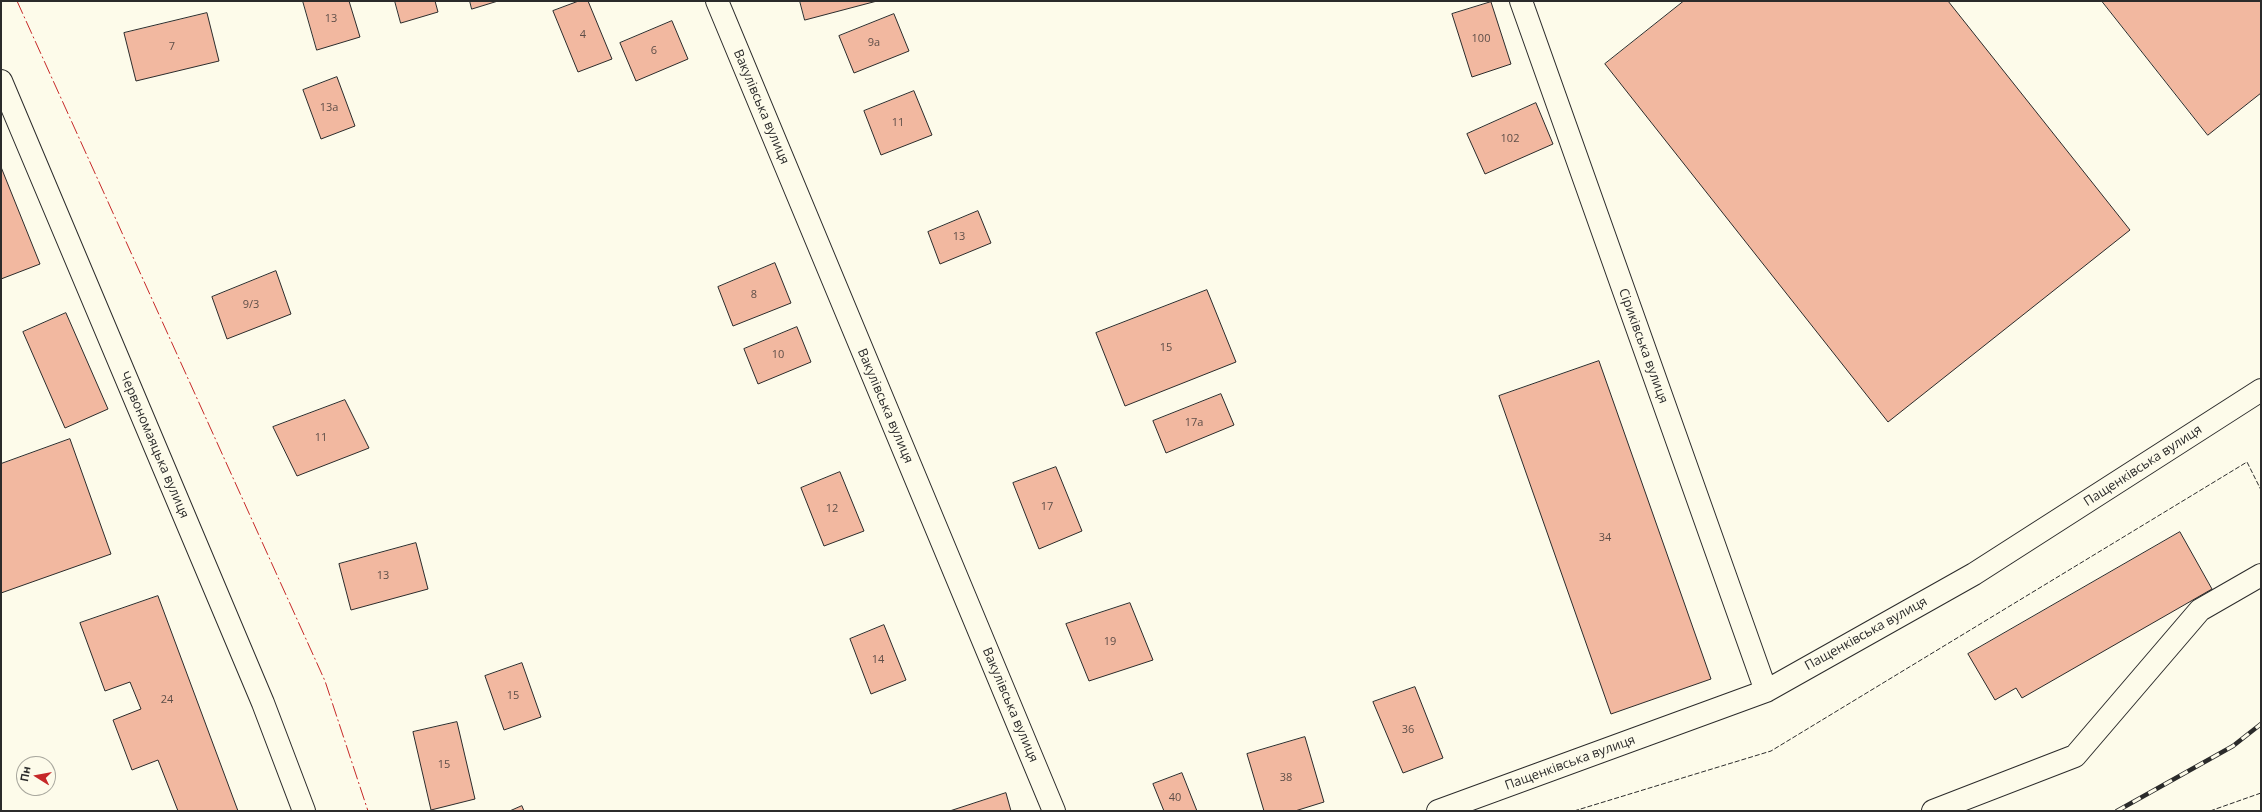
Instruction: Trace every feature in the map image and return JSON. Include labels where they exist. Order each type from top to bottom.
[{"type":"street","name":"Вакулівська вулиця","points":[[717,1],[1054,811]]},
{"type":"street","name":"Сіриківська вулиця","points":[[1521,1],[1766,691]]},
{"type":"street","name":"Червономаяцька вулиця","points":[[1,81],[263,703],[304,811]]},
{"type":"street","name":"Пащенківська вулиця","points":[[1438,811],[1766,691],[1974,574],[2261,390]]},
{"type":"street","points":[[1933,811],[2075,756],[2200,610],[2261,575]]},
{"type":"building","points":[[303,1],[349,1],[360,37],[317,50]]},
{"type":"building","points":[[395,1],[435,1],[438,12],[401,23]]},
{"type":"building","points":[[470,1],[498,1],[472,9]]},
{"type":"building","points":[[579,1],[588,1],[612,59],[578,72],[553,11]]},
{"type":"building","points":[[800,1],[877,1],[805,20]]},
{"type":"building","points":[[1684,1],[1948,1],[2130,230],[1888,422],[1605,64]]},
{"type":"building","points":[[2102,1],[2261,1],[2261,93],[2208,135]]},
{"type":"building","points":[[1491,2],[1511,64],[1472,77],[1452,14]]},
{"type":"building","points":[[207,13],[219,61],[136,81],[124,33]]},
{"type":"building","points":[[894,14],[909,51],[854,73],[839,36]]},
{"type":"building","points":[[672,21],[688,59],[636,81],[620,43]]},
{"type":"building","points":[[337,77],[355,126],[321,139],[303,90]]},
{"type":"building","points":[[914,91],[932,135],[881,155],[864,111]]},
{"type":"building","points":[[1536,103],[1553,144],[1485,174],[1467,134]]},
{"type":"building","points":[[1,167],[40,264],[1,279]]},
{"type":"building","points":[[978,211],[991,243],[940,264],[928,232]]},
{"type":"building","points":[[775,263],[791,303],[733,326],[718,287]]},
{"type":"building","points":[[276,271],[291,314],[227,339],[212,297]]},
{"type":"building","points":[[1207,290],[1236,362],[1125,406],[1096,333]]},
{"type":"building","points":[[66,313],[108,409],[65,428],[23,332]]},
{"type":"building","points":[[797,327],[811,362],[758,384],[744,349]]},
{"type":"building","points":[[1599,361],[1711,679],[1611,714],[1499,396]]},
{"type":"building","points":[[1221,394],[1234,425],[1166,453],[1153,421]]},
{"type":"building","points":[[345,400],[369,448],[297,476],[273,427]]},
{"type":"building","points":[[70,439],[111,554],[1,593],[1,464]]},
{"type":"building","points":[[1056,467],[1082,531],[1039,549],[1013,483]]},
{"type":"building","points":[[840,472],[864,531],[824,546],[801,488]]},
{"type":"building","points":[[2180,532],[2212,589],[2022,698],[2016,688],[1995,700],[1968,654]]},
{"type":"building","points":[[416,543],[428,589],[351,610],[339,564]]},
{"type":"building","points":[[158,596],[238,811],[178,811],[158,760],[132,770],[113,720],[141,709],[130,682],[105,691],[80,623]]},
{"type":"building","points":[[1130,603],[1153,660],[1089,681],[1066,624]]},
{"type":"building","points":[[884,625],[906,680],[871,694],[850,639]]},
{"type":"building","points":[[522,663],[541,717],[504,730],[485,676]]},
{"type":"building","points":[[1415,687],[1443,758],[1403,773],[1373,702]]},
{"type":"building","points":[[457,722],[475,799],[431,810],[413,732]]},
{"type":"building","points":[[1305,737],[1324,802],[1295,811],[1264,811],[1247,754]]},
{"type":"building","points":[[1182,773],[1197,811],[1164,811],[1153,784]]},
{"type":"building","points":[[1006,793],[1011,811],[950,811]]},
{"type":"building","points":[[522,806],[524,811],[510,811]]},
{"type":"railway","points":[[2117,811],[2233,746],[2261,724]]},
{"type":"fence","points":[[1574,811],[1771,751],[2247,462],[2261,490]]},
{"type":"fence","points":[[2210,811],[2261,793]]},
{"type":"power","points":[[17,1],[325,681],[368,811]]}]
